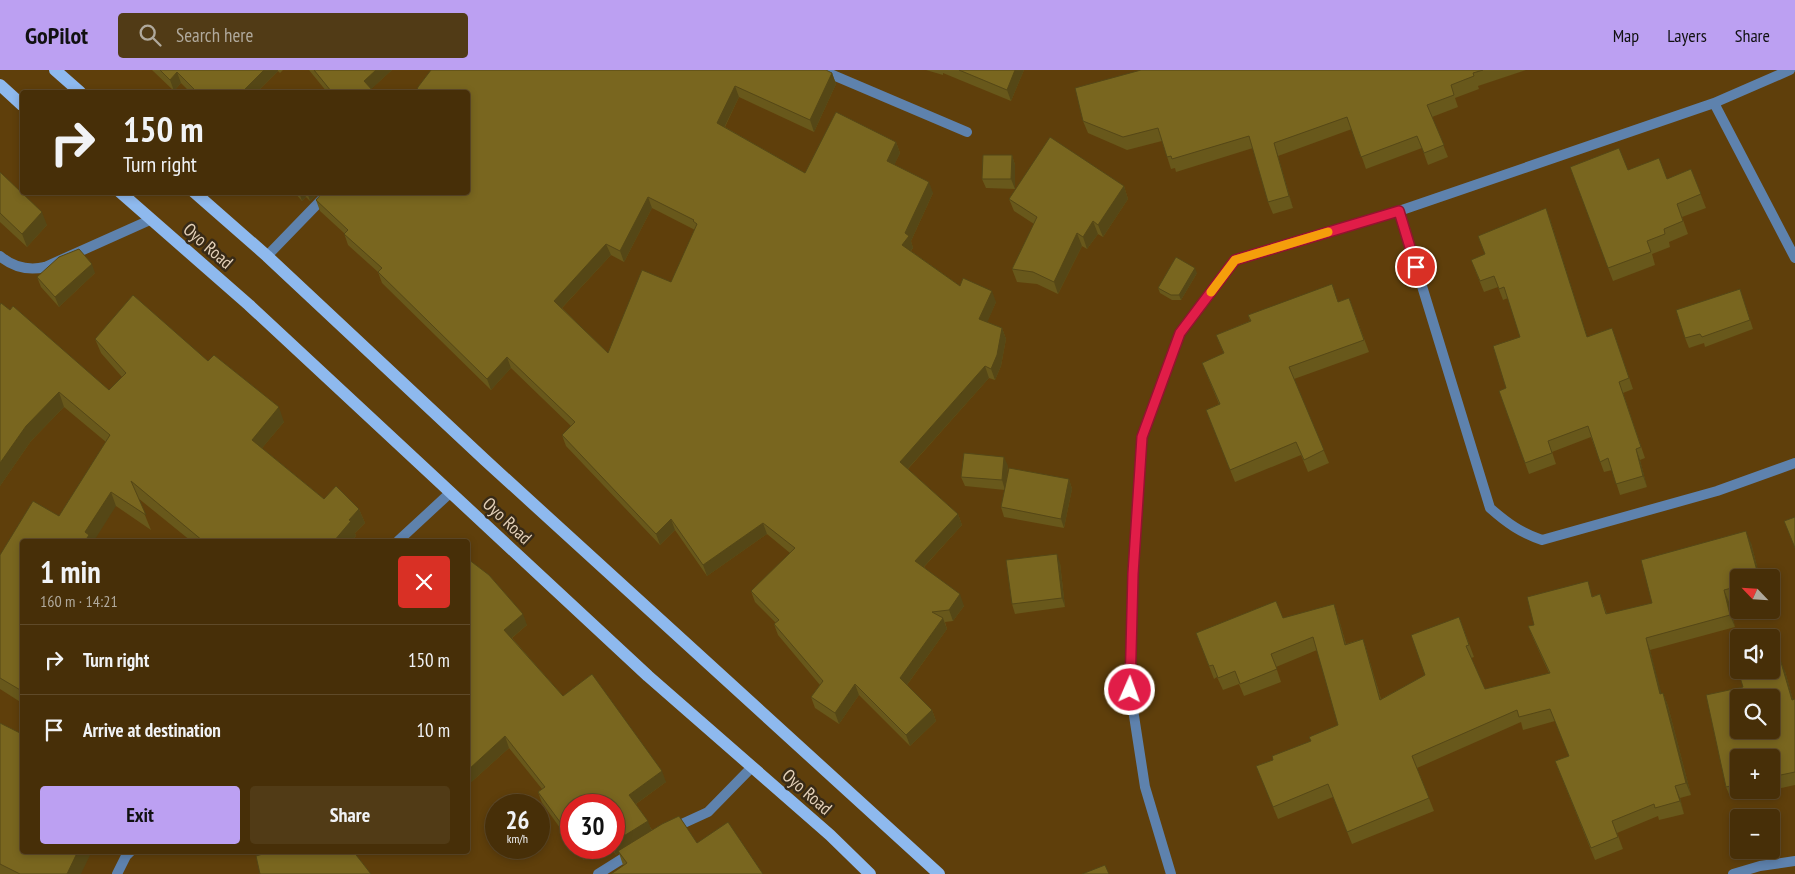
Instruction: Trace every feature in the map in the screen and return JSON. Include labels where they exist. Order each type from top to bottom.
[{"type":"main road","points":[[54,70],[78,90]]},
{"type":"main road","points":[[0,85],[20,103]]},
{"type":"main road","name":"Oyo Road","points":[[123,195],[248,305],[648,676],[830,835],[870,874]]},
{"type":"main road","name":"Oyo Road","points":[[197,195],[267,256],[478,453],[939,874]]},
{"type":"street","points":[[821,70],[967,132]]},
{"type":"street","points":[[1171,874],[1145,787],[1130,690],[1133,574],[1142,437],[1180,333],[1235,260],[1399,211],[1714,103],[1790,70]]},
{"type":"street","points":[[1714,103],[1795,258]]},
{"type":"street","points":[[267,256],[326,195]]},
{"type":"street","points":[[1399,211],[1490,508],[1509,524],[1525,534],[1542,540],[1717,491],[1795,463]]},
{"type":"street","points":[[0,256],[7,262],[20,268],[36,269],[45,267],[150,220]]},
{"type":"street","points":[[400,539],[450,492]]},
{"type":"street","points":[[664,833],[708,812],[752,767]]},
{"type":"street","points":[[598,874],[640,848]]},
{"type":"street","points":[[117,874],[128,854]]},
{"type":"street","points":[[1733,874],[1760,866],[1795,861]]},
{"type":"building","points":[[160,70],[264,70],[244,90],[195,90],[177,72],[170,80]]},
{"type":"building","points":[[314,70],[376,70],[364,81],[372,90],[330,90]]},
{"type":"building","points":[[431,70],[826,70],[832,73],[810,120],[735,86],[717,123],[805,173],[836,112],[896,142],[887,161],[929,182],[905,233],[909,236],[902,245],[960,286],[963,278],[992,291],[979,319],[1002,328],[997,355],[991,369],[985,366],[900,462],[958,514],[915,561],[960,594],[949,610],[932,612],[943,618],[900,678],[932,710],[906,735],[855,684],[835,713],[811,697],[823,681],[774,624],[779,620],[751,591],[795,548],[763,523],[703,565],[671,519],[656,534],[562,435],[575,422],[507,357],[487,379],[378,272],[382,268],[344,234],[348,230],[316,200],[320,195],[470,195],[470,90],[417,90]],"holes":[[[648,197],[697,224],[671,282],[642,270],[608,353],[554,301],[606,244],[620,251]]]},
{"type":"building","points":[[959,70],[1015,70],[1007,90]]},
{"type":"building","points":[[1141,70],[1483,70],[1473,73],[1474,76],[1451,85],[1454,95],[1427,105],[1444,145],[1424,153],[1417,136],[1361,157],[1347,117],[1274,143],[1289,196],[1268,202],[1249,136],[1172,159],[1171,156],[1167,157],[1158,128],[1123,137],[1083,121],[1075,88]]},
{"type":"building","points":[[1050,137],[1124,186],[1098,225],[1093,221],[1083,237],[1077,233],[1054,282],[1033,272],[1012,269],[1037,217],[1009,199]]},
{"type":"building","points":[[1619,148],[1628,170],[1659,158],[1667,179],[1691,169],[1701,194],[1677,204],[1683,221],[1664,229],[1665,234],[1647,241],[1651,252],[1608,268],[1570,167]]},
{"type":"building","points":[[983,155],[1012,155],[1011,179],[982,179]]},
{"type":"building","points":[[0,172],[20,191],[20,195],[24,195],[42,212],[22,234],[0,213]]},
{"type":"building","points":[[1546,208],[1587,337],[1612,328],[1629,378],[1619,382],[1641,447],[1636,449],[1643,476],[1616,484],[1608,458],[1600,462],[1588,426],[1548,441],[1552,453],[1525,463],[1499,391],[1506,388],[1493,346],[1520,337],[1504,287],[1499,289],[1494,276],[1480,281],[1471,260],[1485,254],[1478,236]]},
{"type":"building","points":[[79,249],[92,264],[55,297],[37,277],[59,257]]},
{"type":"building","points":[[1176,257],[1195,268],[1179,295],[1171,295],[1158,288]]},
{"type":"building","points":[[1332,284],[1338,302],[1349,298],[1364,340],[1289,367],[1324,450],[1304,460],[1296,442],[1230,470],[1206,410],[1220,404],[1202,363],[1224,353],[1216,335],[1251,321],[1248,315]]},
{"type":"building","points":[[1740,289],[1750,320],[1702,337],[1700,334],[1685,338],[1676,310]]},
{"type":"building","points":[[133,295],[208,361],[214,355],[279,407],[252,440],[324,499],[336,486],[359,509],[336,539],[201,539],[131,481],[146,515],[111,492],[85,532],[89,535],[86,539],[20,539],[20,690],[0,678],[0,555],[33,501],[59,516],[110,435],[59,392],[26,426],[0,463],[0,305],[1,303],[10,310],[13,306],[109,390],[126,373],[95,339]]},
{"type":"building","points":[[964,453],[1004,457],[1002,480],[961,477]]},
{"type":"building","points":[[1009,468],[1069,479],[1061,519],[1001,507]]},
{"type":"building","points":[[1795,517],[1795,548],[1784,521]]},
{"type":"building","points":[[1746,531],[1757,569],[1730,569],[1730,588],[1724,590],[1730,615],[1646,638],[1660,694],[1663,693],[1686,783],[1675,786],[1680,801],[1655,808],[1654,804],[1612,821],[1618,837],[1591,848],[1555,761],[1569,756],[1550,709],[1519,717],[1517,710],[1412,756],[1429,798],[1347,832],[1328,784],[1273,807],[1256,766],[1273,760],[1272,756],[1311,741],[1309,737],[1338,725],[1313,637],[1271,654],[1277,669],[1240,684],[1235,671],[1218,678],[1213,665],[1209,666],[1196,633],[1276,601],[1283,618],[1334,604],[1345,645],[1363,639],[1380,700],[1425,675],[1411,635],[1459,617],[1469,645],[1466,646],[1485,689],[1550,673],[1528,626],[1534,625],[1527,597],[1588,581],[1592,597],[1600,594],[1606,614],[1652,603],[1641,560]]},
{"type":"building","points":[[1057,554],[1062,598],[1012,604],[1006,560]]},
{"type":"building","points":[[470,561],[489,575],[523,614],[504,630],[563,696],[592,674],[662,771],[629,795],[648,821],[625,835],[625,794],[560,794],[560,822],[550,808],[550,794],[539,794],[538,792],[545,787],[505,736],[470,768]]},
{"type":"building","points":[[1780,659],[1792,700],[1795,699],[1795,772],[1780,775],[1780,749],[1730,749],[1730,786],[1726,787],[1706,695],[1730,690],[1730,739],[1780,739],[1780,689],[1734,689],[1743,687],[1740,679],[1780,679]]},
{"type":"building","points":[[0,723],[20,733],[20,854],[77,854],[67,874],[20,874],[0,864]]},
{"type":"building","points":[[679,816],[697,843],[728,822],[763,874],[611,874],[627,863],[624,859],[625,847]]},
{"type":"building","points":[[263,854],[355,854],[371,874],[260,874],[256,856]]},
{"type":"building","points":[[1105,865],[1109,874],[1082,874]]},
{"type":"slow traffic","points":[[1211,292],[1235,260],[1328,232]]},
{"type":"route","points":[[1130,690],[1133,574],[1142,437],[1180,333],[1235,260],[1399,211],[1416,267]]}]
